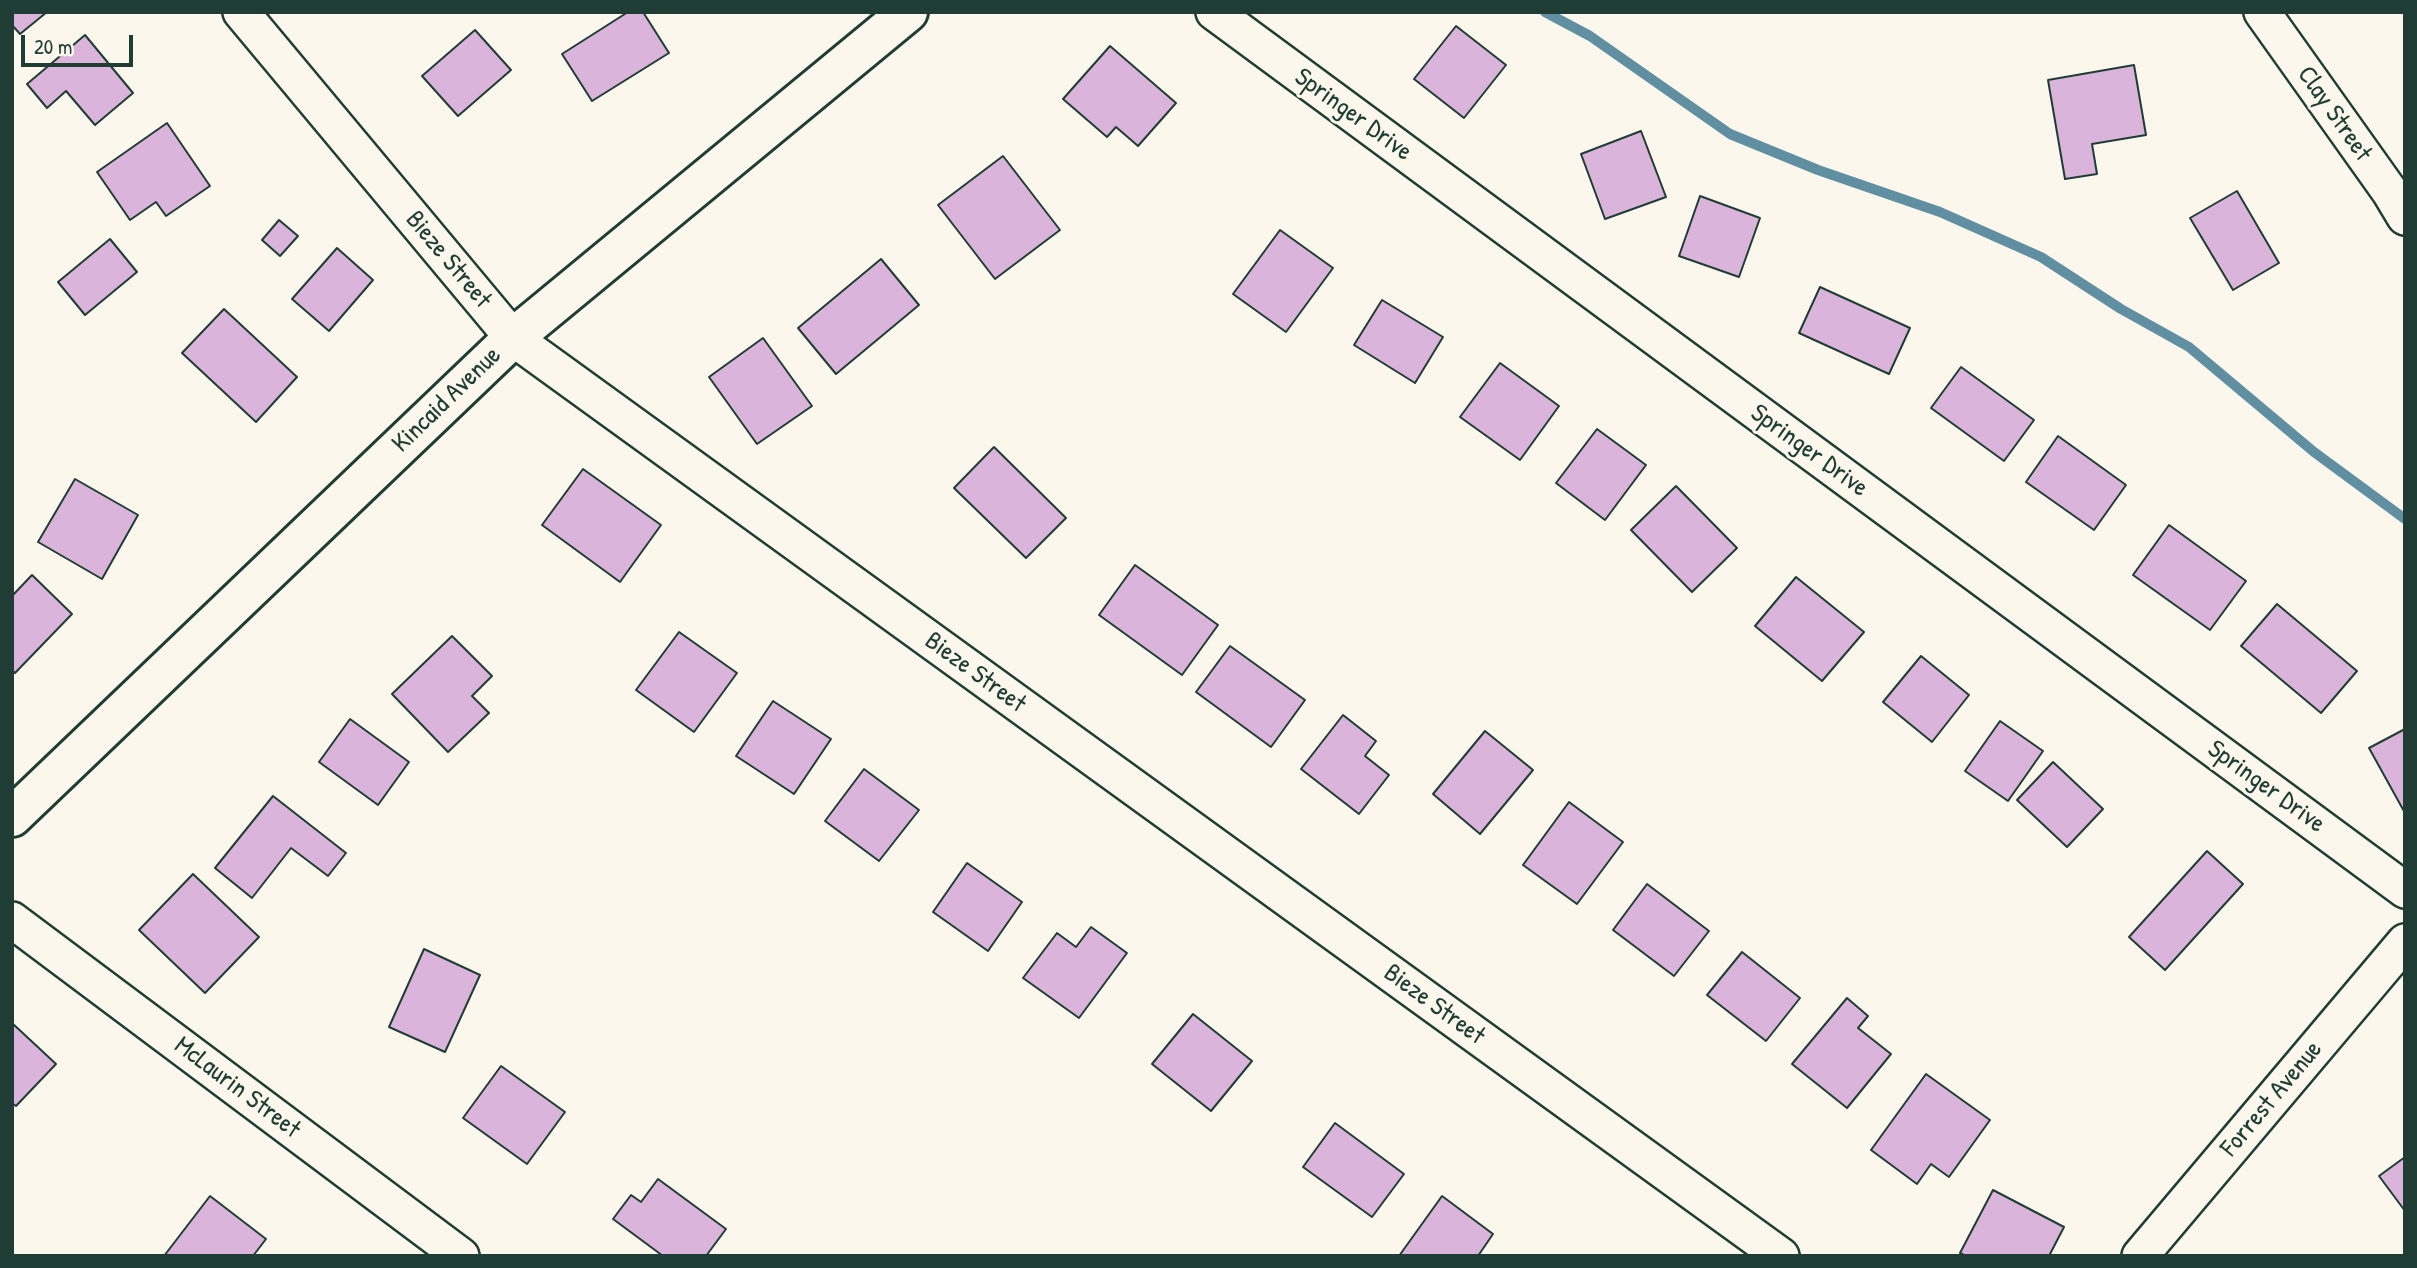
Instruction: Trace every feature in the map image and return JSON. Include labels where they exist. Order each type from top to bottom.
[{"type":"street","name":"Bieze Street","points":[[241,12],[513,338],[1781,1256]]},
{"type":"street","name":"Kincaid Avenue","points":[[12,817],[513,338],[908,12]]},
{"type":"street","name":"Springer Drive","points":[[1214,12],[2405,890]]},
{"type":"street","name":"Clay Street","points":[[2262,12],[2405,217]]},
{"type":"street","name":"McLaurin Street","points":[[12,920],[461,1256]]},
{"type":"street","name":"Forrest Avenue","points":[[2140,1256],[2405,942]]},
{"type":"building","points":[[12,12],[47,12],[20,34],[12,25]]},
{"type":"building","points":[[628,12],[643,12],[669,53],[592,101],[562,54]]},
{"type":"building","points":[[1456,26],[1506,65],[1464,118],[1414,79]]},
{"type":"building","points":[[475,30],[511,70],[458,116],[422,76]]},
{"type":"building","points":[[85,35],[133,93],[95,125],[66,91],[47,108],[27,84]]},
{"type":"building","points":[[1110,46],[1176,103],[1138,146],[1116,127],[1107,137],[1063,99]]},
{"type":"building","points":[[2134,65],[2146,135],[2092,144],[2097,174],[2065,179],[2048,80]]},
{"type":"building","points":[[167,123],[210,186],[166,216],[156,202],[130,220],[97,172]]},
{"type":"building","points":[[1641,131],[1666,197],[1605,219],[1581,154]]},
{"type":"building","points":[[1003,156],[1060,230],[995,279],[938,205]]},
{"type":"building","points":[[2237,191],[2279,263],[2233,290],[2190,218]]},
{"type":"building","points":[[1700,196],[1760,218],[1739,277],[1679,256]]},
{"type":"building","points":[[279,220],[298,236],[280,256],[262,240]]},
{"type":"building","points":[[1280,230],[1333,268],[1286,332],[1233,294]]},
{"type":"building","points":[[110,239],[137,272],[85,315],[58,282]]},
{"type":"building","points":[[337,248],[373,280],[329,331],[292,299]]},
{"type":"building","points":[[881,259],[919,305],[836,374],[798,328]]},
{"type":"building","points":[[1820,287],[1910,328],[1889,374],[1799,333]]},
{"type":"building","points":[[1382,300],[1443,337],[1415,383],[1354,345]]},
{"type":"building","points":[[224,309],[297,377],[256,422],[182,353]]},
{"type":"building","points":[[763,338],[812,406],[757,444],[709,377]]},
{"type":"building","points":[[1500,363],[1559,406],[1520,460],[1460,417]]},
{"type":"building","points":[[1961,367],[2034,420],[2004,461],[1931,408]]},
{"type":"building","points":[[1597,429],[1646,465],[1605,520],[1556,483]]},
{"type":"building","points":[[2058,436],[2126,485],[2094,530],[2026,482]]},
{"type":"building","points":[[994,447],[1066,518],[1026,558],[954,488]]},
{"type":"building","points":[[583,469],[661,525],[620,582],[542,525]]},
{"type":"building","points":[[75,479],[138,515],[102,579],[38,542]]},
{"type":"building","points":[[1676,486],[1737,548],[1692,592],[1631,530]]},
{"type":"building","points":[[2169,525],[2246,581],[2210,630],[2133,575]]},
{"type":"building","points":[[1135,565],[1218,625],[1182,675],[1099,615]]},
{"type":"building","points":[[32,575],[72,614],[15,673],[12,670],[12,596]]},
{"type":"building","points":[[1796,577],[1864,632],[1822,681],[1755,626]]},
{"type":"building","points":[[2277,604],[2357,671],[2321,713],[2241,646]]},
{"type":"building","points":[[679,632],[737,673],[694,732],[636,690]]},
{"type":"building","points":[[452,636],[492,676],[472,696],[489,713],[448,752],[392,694]]},
{"type":"building","points":[[1230,646],[1305,700],[1271,747],[1196,692]]},
{"type":"building","points":[[1921,656],[1969,695],[1932,742],[1883,702]]},
{"type":"building","points":[[773,701],[831,739],[794,794],[736,756]]},
{"type":"building","points":[[1343,715],[1376,741],[1365,756],[1389,775],[1359,814],[1301,769]]},
{"type":"building","points":[[350,719],[409,762],[378,805],[319,762]]},
{"type":"building","points":[[2000,721],[2043,751],[2008,801],[1965,771]]},
{"type":"building","points":[[2405,729],[2405,813],[2369,748]]},
{"type":"building","points":[[1485,731],[1533,770],[1480,834],[1433,794]]},
{"type":"building","points":[[2053,762],[2103,809],[2067,847],[2017,800]]},
{"type":"building","points":[[864,769],[919,810],[879,861],[825,821]]},
{"type":"building","points":[[273,796],[346,853],[328,876],[291,848],[252,898],[215,868]]},
{"type":"building","points":[[1569,802],[1623,842],[1577,904],[1523,865]]},
{"type":"building","points":[[2207,851],[2243,884],[2165,970],[2129,937]]},
{"type":"building","points":[[967,863],[1022,902],[988,951],[933,912]]},
{"type":"building","points":[[193,874],[259,937],[205,993],[139,930]]},
{"type":"building","points":[[1647,884],[1709,931],[1674,976],[1613,930]]},
{"type":"building","points":[[1091,927],[1127,953],[1079,1018],[1023,978],[1057,933],[1076,947]]},
{"type":"building","points":[[424,949],[480,975],[445,1052],[389,1027]]},
{"type":"building","points":[[1742,952],[1800,998],[1766,1041],[1707,995]]},
{"type":"building","points":[[1847,998],[1868,1016],[1858,1028],[1891,1054],[1847,1108],[1792,1064]]},
{"type":"building","points":[[1193,1014],[1252,1061],[1211,1111],[1152,1064]]},
{"type":"building","points":[[12,1023],[56,1064],[16,1106],[12,1103]]},
{"type":"building","points":[[501,1066],[565,1112],[527,1164],[463,1118]]},
{"type":"building","points":[[1926,1074],[1990,1120],[1949,1177],[1931,1164],[1917,1184],[1871,1150]]},
{"type":"building","points":[[1335,1123],[1404,1174],[1372,1217],[1303,1167]]},
{"type":"building","points":[[2405,1157],[2405,1211],[2379,1176]]},
{"type":"building","points":[[658,1179],[726,1229],[706,1256],[663,1256],[613,1219],[631,1195],[641,1202]]},
{"type":"building","points":[[1993,1190],[2064,1227],[2049,1256],[1966,1256],[1960,1253]]},
{"type":"building","points":[[210,1196],[266,1239],[253,1256],[164,1256]]},
{"type":"building","points":[[1442,1196],[1493,1234],[1478,1256],[1399,1256]]},
{"type":"waterway","points":[[1545,12],[1590,36],[1730,134],[1818,170],[1940,212],[2041,257],[2121,309],[2189,347],[2314,452],[2405,519]]}]
